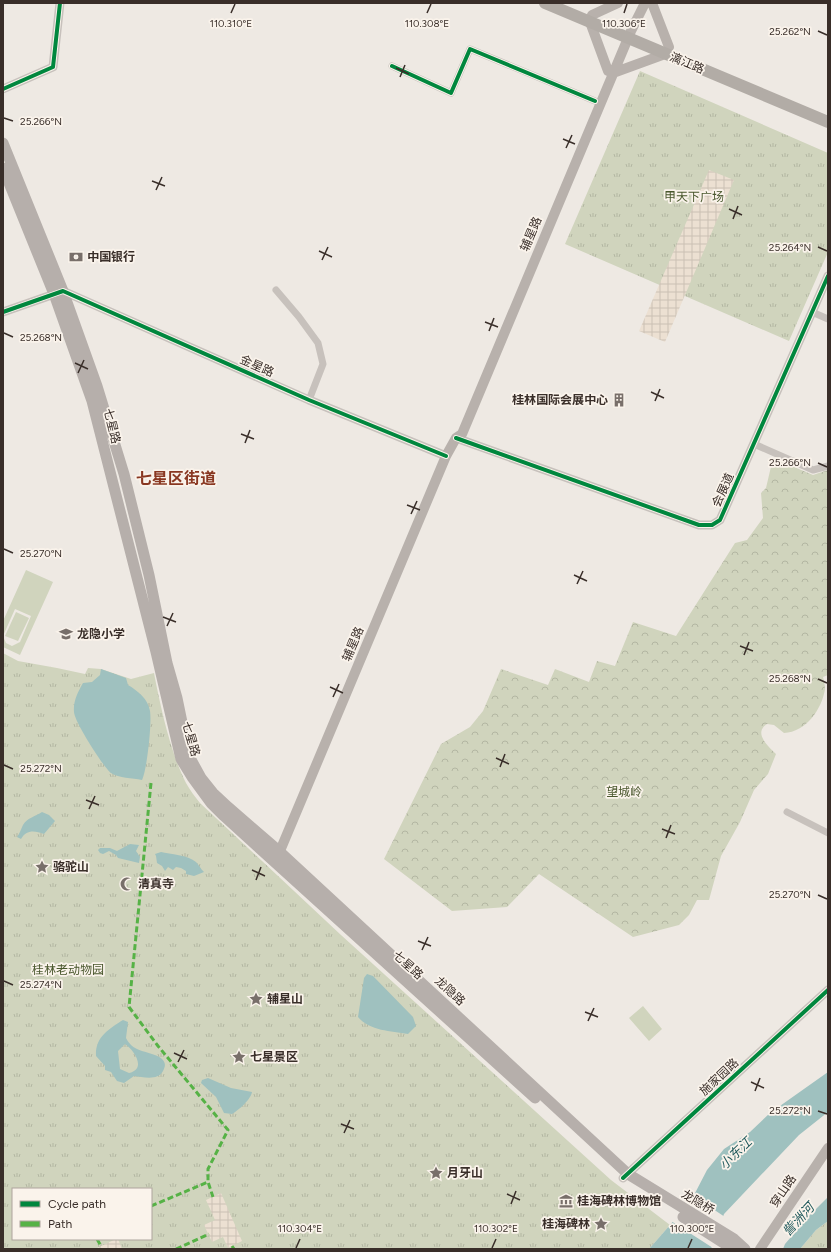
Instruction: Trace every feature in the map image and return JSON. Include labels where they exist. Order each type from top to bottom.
[{"type":"highway","name":"漓江路","points":[[545,3],[591,18]]},
{"type":"highway","name":"漓江路","points":[[564,3],[591,18],[627,34],[828,114]]},
{"type":"highway","name":"漓江路","points":[[667,50],[828,122]]},
{"type":"main road","points":[[618,3],[591,18],[610,72],[667,50],[652,3]]},
{"type":"main road","points":[[627,34],[638,3]]},
{"type":"main road","points":[[627,34],[645,3]]},
{"type":"main road","name":"辅星路","points":[[278,857],[446,456],[456,438],[462,434],[610,72],[627,34]]},
{"type":"main road","name":"辅星路","points":[[456,438],[456,430],[595,101],[610,72]]},
{"type":"main road","name":"七星路","points":[[3,143],[58,292],[92,401],[156,652],[181,759],[211,803],[278,857]]},
{"type":"main road","name":"七星路","points":[[3,168],[98,386],[124,474],[149,575],[167,664],[177,698],[189,756],[201,778]]},
{"type":"main road","name":"龙隐路","points":[[201,778],[213,793],[278,857],[625,1176],[668,1203]]},
{"type":"main road","name":"穿山路","points":[[760,1249],[828,1148]]},
{"type":"main road","name":"龙隐桥","points":[[668,1203],[732,1245]]},
{"type":"main road","points":[[732,1245],[744,1249]]},
{"type":"street","points":[[3,89],[53,67],[60,3]]},
{"type":"street","points":[[392,66],[451,93],[470,50],[595,101]]},
{"type":"street","name":"会展道","points":[[456,438],[699,525],[712,526],[720,520],[828,276]]},
{"type":"street","points":[[276,290],[299,317],[318,343],[322,364],[309,400]]},
{"type":"street","points":[[3,312],[58,292]]},
{"type":"street","name":"金星路","points":[[58,292],[309,400],[446,456]]},
{"type":"street","points":[[812,312],[828,319]]},
{"type":"street","points":[[754,444],[813,470],[828,466]]},
{"type":"street","points":[[787,812],[828,833]]},
{"type":"street","name":"施家园路","points":[[625,1176],[828,990]]},
{"type":"green space","name":"甲天下广场","points":[[640,71],[828,153],[828,252],[789,341],[565,244]]},
{"type":"green space","name":"望城岭","points":[[773,458],[813,475],[828,470],[828,675],[823,677],[825,689],[817,711],[806,724],[792,732],[784,733],[774,725],[767,724],[761,731],[763,739],[776,754],[768,774],[754,790],[740,822],[721,856],[709,900],[697,900],[689,915],[679,925],[633,937],[539,874],[507,907],[452,911],[384,859],[441,744],[470,727],[483,711],[501,669],[548,685],[555,669],[589,682],[597,661],[615,666],[633,622],[676,636],[735,543],[747,540],[763,518],[761,493],[766,488]]},
{"type":"green space","points":[[26,570],[53,582],[20,655],[3,647],[3,636],[3,621]],"holes":[[[15,609],[31,616],[20,642],[12,646],[6,643],[3,636]]]},
{"type":"green space","points":[[16,612],[29,618],[18,641],[5,636]]},
{"type":"green space","name":"七星景区","points":[[3,653],[18,661],[85,674],[88,668],[101,669],[131,679],[154,673],[163,715],[175,757],[186,783],[200,803],[341,935],[611,1180],[670,1225],[649,1249],[3,1249]]},
{"type":"green space","points":[[643,1006],[662,1029],[649,1041],[629,1018]]},
{"type":"green space","points":[[828,1221],[828,1249],[800,1249],[816,1230]]},
{"type":"shaded area","points":[[709,170],[734,180],[665,342],[639,331]]},
{"type":"shaded area","points":[[221,1193],[242,1241],[228,1248],[223,1237],[212,1242],[204,1225],[215,1220],[206,1200]]},
{"type":"shaded area","points":[[114,1240],[118,1240],[122,1249],[95,1249]]},
{"type":"water","points":[[101,669],[126,678],[128,685],[142,696],[149,707],[150,735],[146,767],[142,780],[122,777],[111,773],[102,763],[75,717],[74,704],[81,686],[83,683],[92,682],[100,675]]},
{"type":"water","points":[[42,812],[49,815],[55,821],[44,834],[28,832],[21,839],[17,837],[23,825],[29,819]]},
{"type":"water","points":[[130,844],[139,845],[136,851],[140,857],[139,863],[118,858],[109,851],[103,854],[98,850],[100,848],[110,848],[117,851]]},
{"type":"water","points":[[161,852],[184,856],[193,860],[204,872],[194,876],[186,874],[186,871],[176,867],[173,870],[168,867],[165,871],[162,866],[157,863],[155,854]]},
{"type":"water","points":[[367,974],[373,976],[413,1017],[416,1026],[408,1034],[375,1028],[363,1022],[358,1017],[364,978]]},
{"type":"water","points":[[123,1020],[128,1022],[126,1038],[129,1043],[137,1049],[161,1058],[164,1062],[165,1066],[163,1071],[158,1076],[150,1078],[134,1076],[124,1083],[117,1081],[111,1072],[105,1070],[105,1066],[96,1056],[96,1049],[100,1039],[108,1030]],"holes":[[[125,1044],[135,1055],[138,1064],[137,1068],[129,1073],[120,1069],[118,1051]]]},
{"type":"water","name":"小东江","points":[[828,1072],[828,1112],[799,1135],[724,1214],[711,1249],[649,1249],[693,1197],[707,1170],[724,1149],[750,1132],[770,1113]]},
{"type":"water","points":[[208,1078],[231,1088],[252,1092],[251,1095],[244,1104],[232,1114],[224,1113],[216,1097],[201,1083],[202,1080]]},
{"type":"water","points":[[828,1197],[828,1221],[816,1230],[800,1249],[783,1249],[785,1244],[808,1217]]},
{"type":"pier","points":[[692,1195],[725,1217],[713,1248],[671,1221]]},
{"type":"marked path","points":[[151,783],[129,1007],[158,1046],[228,1130],[208,1169],[208,1182],[213,1197]]},
{"type":"marked path","points":[[152,1206],[208,1182]]},
{"type":"marked path","points":[[176,1249],[209,1234]]},
{"type":"marked path","points":[[98,1240],[101,1246]]},
{"type":"cycle path","points":[[3,89],[53,67],[60,3]]},
{"type":"cycle path","points":[[392,66],[451,93],[470,49],[595,101]]},
{"type":"cycle path","points":[[456,438],[699,525],[712,525],[720,520],[828,276]]},
{"type":"cycle path","points":[[3,312],[63,291],[309,400],[446,456]]},
{"type":"cycle path","points":[[623,1178],[828,990]]},
{"type":"place","name":"中国银行","points":[[76,257]]},
{"type":"place","name":"桂林国际会展中心","points":[[619,400]]},
{"type":"place","name":"龙隐小学","points":[[66,634]]},
{"type":"place","name":"骆驼山","points":[[42,867]]},
{"type":"place","name":"清真寺","points":[[127,884]]},
{"type":"place","name":"辅星山","points":[[256,999]]},
{"type":"place","name":"七星景区","points":[[239,1057]]},
{"type":"place","name":"月牙山","points":[[436,1173]]},
{"type":"place","name":"桂海碑林博物馆","points":[[566,1201]]},
{"type":"place","name":"桂海碑林","points":[[601,1224]]},
{"type":"district","name":"七星区街道","points":[[176,478]]},
{"type":"park label","name":"桂林老动物园","points":[[68,970]]},
{"type":"water label","name":"訾洲河","points":[[798,1219]]}]
